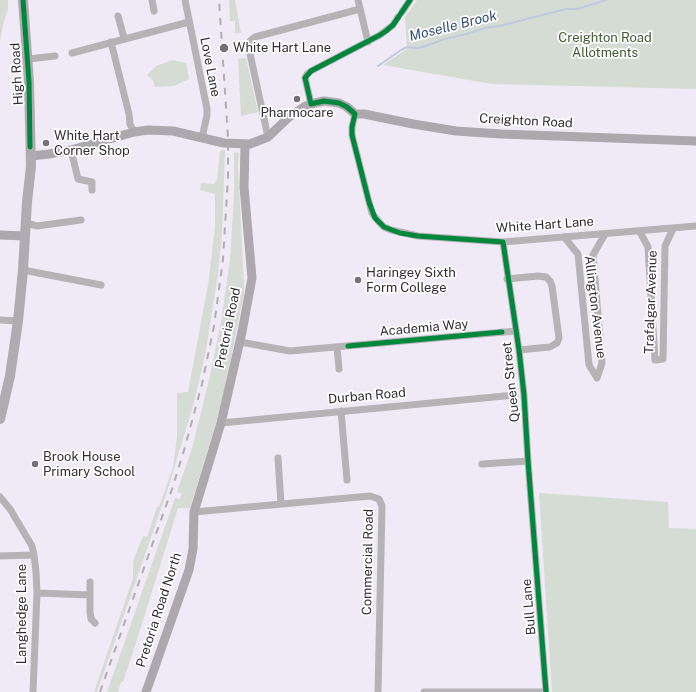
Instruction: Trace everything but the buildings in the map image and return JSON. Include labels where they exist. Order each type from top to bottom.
[{"type":"main road","name":"High Road","points":[[0,419],[2,401],[18,321],[31,156],[30,97],[23,0]]},
{"type":"street","points":[[152,0],[154,11]]},
{"type":"street","name":"Love Lane","points":[[185,0],[207,109],[202,138]]},
{"type":"street","points":[[358,0],[368,42]]},
{"type":"street","points":[[311,104],[305,78],[307,74],[386,31],[410,0]]},
{"type":"street","points":[[268,137],[249,49],[250,41],[255,37],[360,9]]},
{"type":"street","points":[[118,16],[124,38]]},
{"type":"street","points":[[72,53],[189,22]]},
{"type":"street","points":[[111,42],[129,114],[130,124],[134,132]]},
{"type":"street","points":[[28,59],[55,56]]},
{"type":"street","points":[[31,156],[71,150],[134,132],[162,129],[224,143],[245,145],[255,143],[268,137],[297,111],[311,104],[324,101],[339,103],[355,114]]},
{"type":"street","name":"Creighton Road","points":[[355,114],[364,114],[456,131],[696,141]]},
{"type":"street","name":"White Hart Lane","points":[[355,114],[352,135],[369,202],[375,218],[384,227],[400,233],[418,236],[503,242],[640,232],[696,226]]},
{"type":"street","name":"Pretoria Road","points":[[194,512],[221,423],[240,342],[252,278],[244,187],[245,145]]},
{"type":"street","points":[[71,150],[78,179],[92,182],[92,190]]},
{"type":"street","points":[[26,223],[38,226],[81,220]]},
{"type":"street","name":"Trafalgar Avenue","points":[[640,232],[648,247],[654,360],[663,359],[665,246],[673,229]]},
{"type":"street","name":"Allington Avenue","points":[[564,237],[578,254],[589,365],[597,378],[602,363],[593,255],[604,234]]},
{"type":"street","points":[[0,235],[25,236]]},
{"type":"street","name":"Queen Street","points":[[503,242],[526,409],[532,520]]},
{"type":"street","points":[[23,270],[101,285]]},
{"type":"street","points":[[508,279],[538,276],[546,277],[552,286],[559,338],[557,343],[550,347],[519,350]]},
{"type":"street","points":[[0,320],[18,321]]},
{"type":"street","points":[[585,325],[599,323]]},
{"type":"street","points":[[653,323],[663,323]]},
{"type":"street","name":"Academia Way","points":[[240,342],[290,351],[516,331]]},
{"type":"street","points":[[337,347],[339,369]]},
{"type":"street","name":"Durban Road","points":[[221,423],[515,395]]},
{"type":"street","points":[[341,411],[347,480]]},
{"type":"street","points":[[278,458],[281,504]]},
{"type":"street","points":[[482,464],[528,461]]},
{"type":"street","name":"Commercial Road","points":[[194,512],[370,496],[379,499],[382,506],[378,692]]},
{"type":"street","name":"Langhedge Lane","points":[[0,497],[10,509],[32,546],[34,555],[37,593],[33,692]]},
{"type":"street","name":"Pretoria Road North","points":[[146,692],[189,570],[193,549],[194,512]]},
{"type":"street","name":"Bull Lane","points":[[532,520],[546,692]]},
{"type":"street","points":[[0,556],[34,555]]},
{"type":"street","points":[[90,582],[91,618],[95,623]]},
{"type":"street","points":[[37,593],[90,595]]},
{"type":"street","points":[[424,692],[546,692]]},
{"type":"green space","points":[[0,0],[8,0],[8,9],[0,42]]},
{"type":"green space","points":[[229,0],[235,0],[241,33],[235,33],[235,21],[230,21]]},
{"type":"green space","name":"Creighton Road Allotments","points":[[417,0],[696,0],[696,89],[492,84],[383,65],[407,49],[405,17]]},
{"type":"green space","points":[[246,58],[258,112],[241,116],[238,59]]},
{"type":"green space","points":[[172,60],[186,63],[189,79],[174,86],[155,87],[153,80],[147,75],[156,66]]},
{"type":"green space","points":[[225,150],[222,234],[218,274],[206,350],[195,399],[167,492],[97,692],[94,692],[133,578],[133,561],[143,536],[147,537],[173,467],[177,437],[177,393],[188,392],[208,285],[215,228],[215,194],[200,190],[201,183],[214,184],[217,180],[220,151]]},
{"type":"green space","points":[[234,152],[239,153],[238,166],[244,294],[221,407],[190,508],[178,508],[123,682],[121,682],[118,692],[107,692],[175,498],[180,499],[182,493],[177,492],[193,445],[209,380],[221,322],[230,260],[234,195]]},
{"type":"green space","points":[[539,493],[668,502],[669,528],[696,529],[696,692],[552,692]]},
{"type":"waterway","name":"Moselle Brook","points":[[378,66],[407,47],[418,48],[485,28],[500,26],[566,9],[577,9],[606,0]]},
{"type":"railway","points":[[100,692],[173,486],[202,384],[214,326],[223,259],[228,177],[228,138],[219,0]]},
{"type":"cycle path","points":[[23,0],[29,82],[30,147]]},
{"type":"cycle path","points":[[410,0],[393,25],[386,31],[311,71],[305,78],[311,104],[324,101],[339,103],[347,107],[355,114],[352,135],[369,202],[375,218],[384,227],[400,233],[418,236],[503,242],[524,395],[546,692]]},
{"type":"cycle path","points":[[348,346],[502,332]]},
{"type":"place","name":"White Hart Lane","points":[[224,48]]},
{"type":"place","name":"Pharmocare","points":[[297,99]]},
{"type":"place","name":"White Hart Corner Shop","points":[[46,143]]},
{"type":"place","name":"Haringey Sixth Form College","points":[[358,280]]},
{"type":"place","name":"Brook House Primary School","points":[[35,464]]}]
